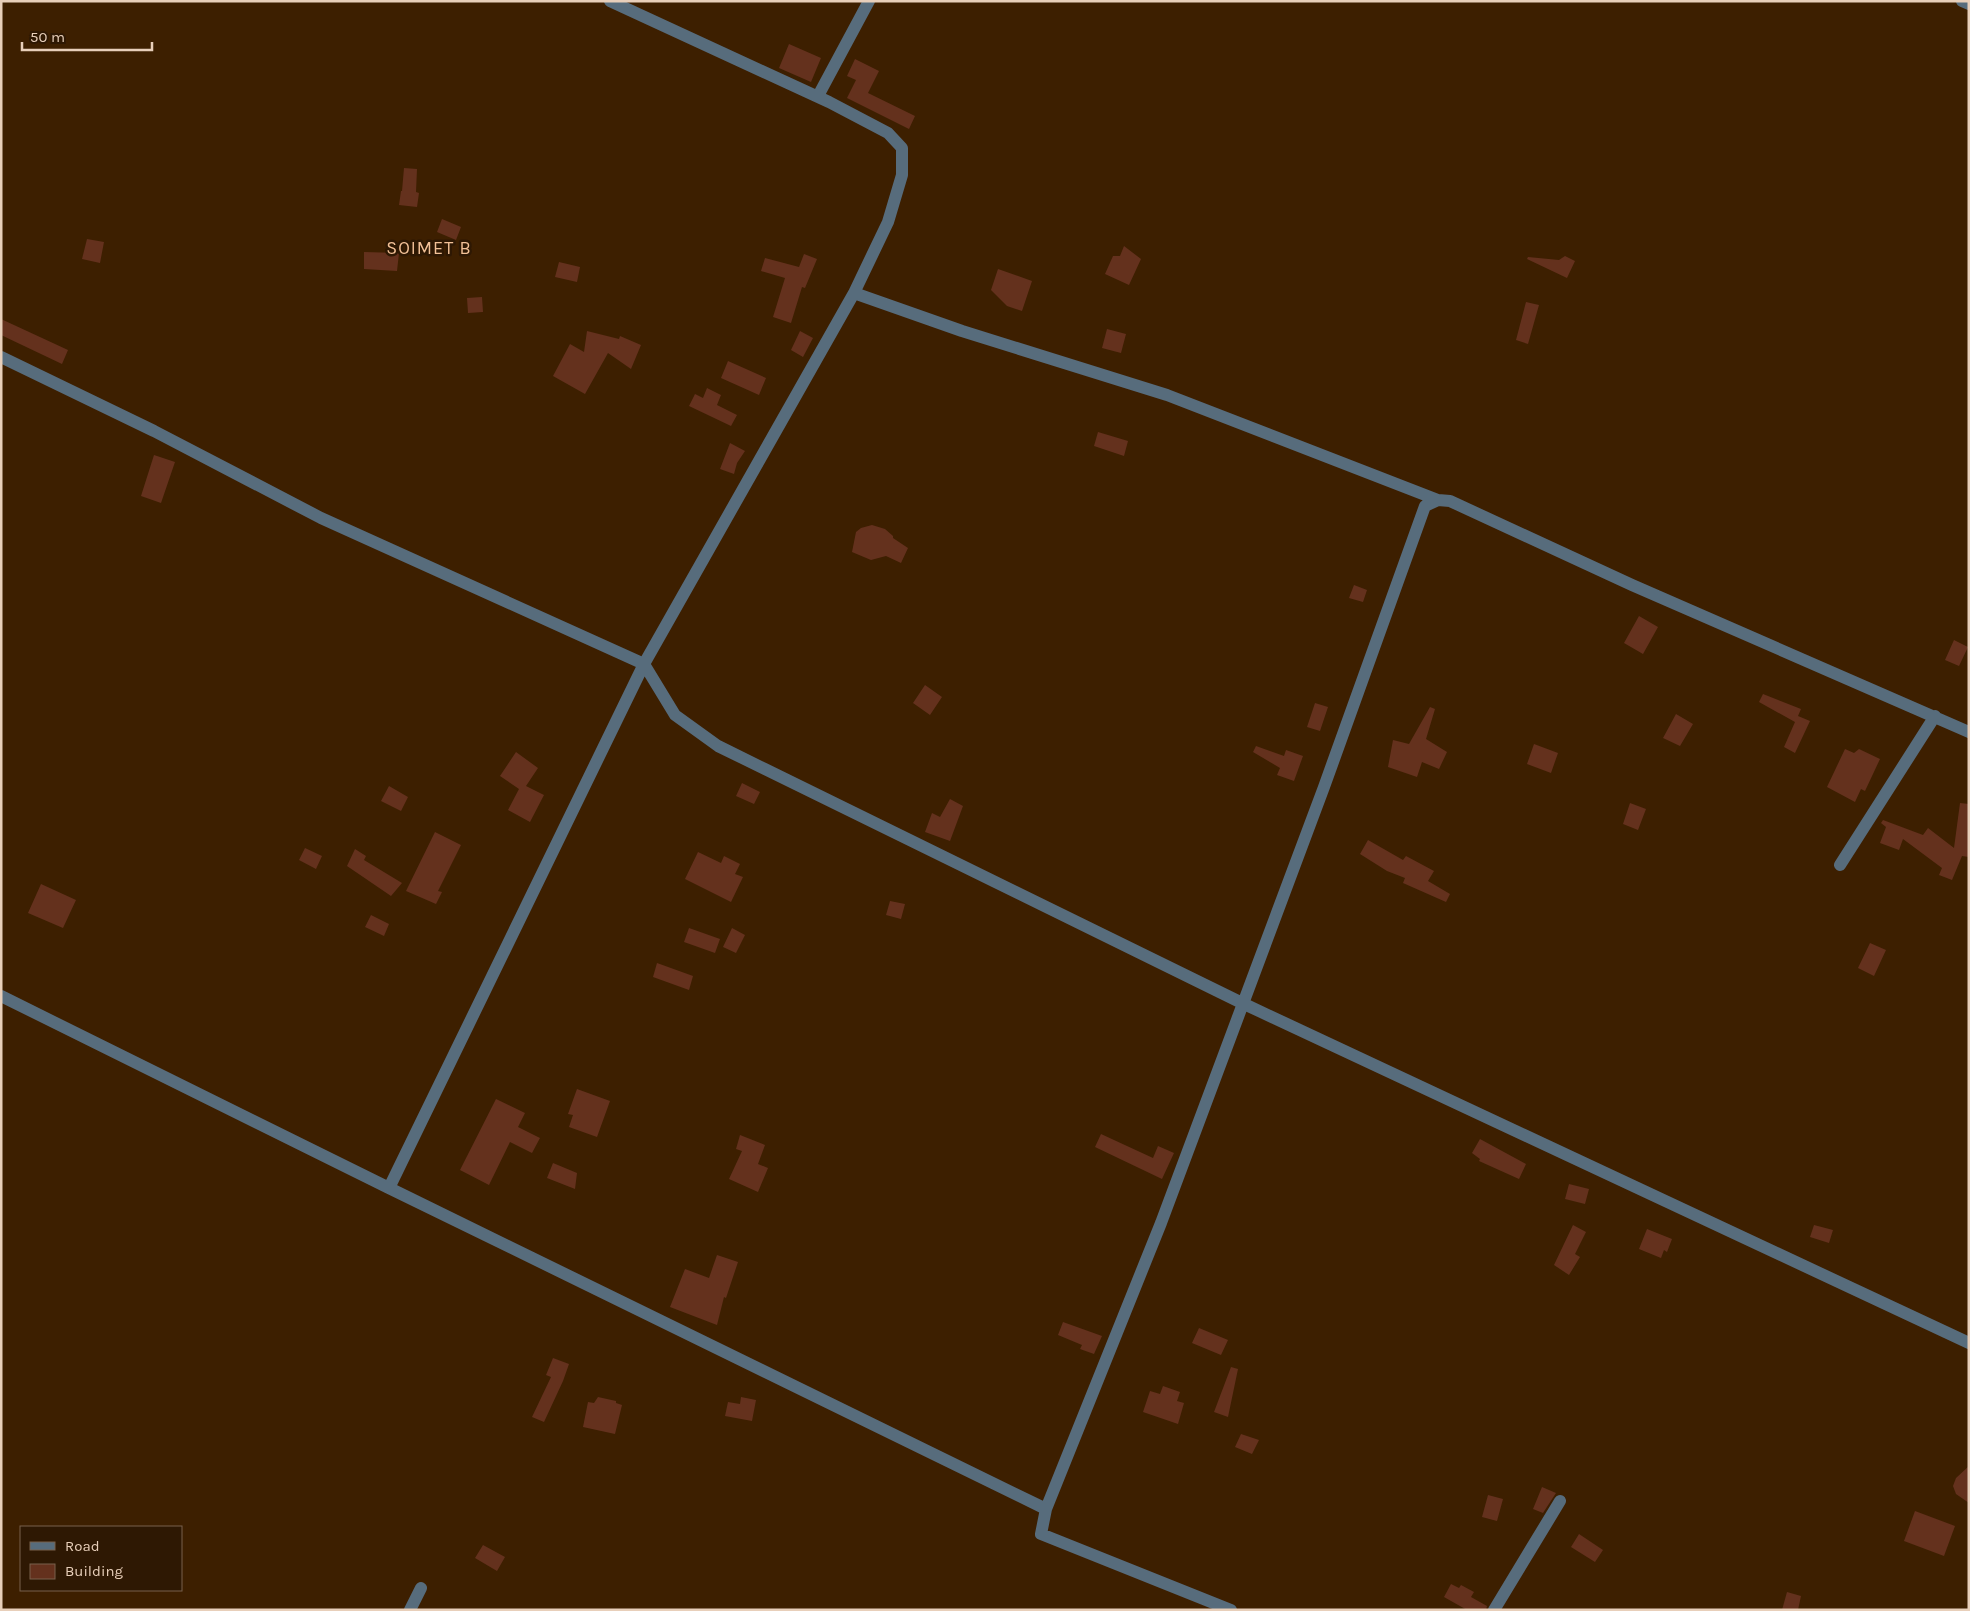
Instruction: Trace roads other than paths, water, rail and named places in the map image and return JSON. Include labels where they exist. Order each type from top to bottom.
[{"type":"street","points":[[389,1188],[644,664],[854,293],[888,222],[902,175],[902,148],[888,133],[818,96],[610,1]]},
{"type":"street","points":[[818,96],[869,1]]},
{"type":"street","points":[[1962,1],[1969,4]]},
{"type":"street","points":[[854,293],[962,331],[1167,395],[1438,500],[1450,501],[1632,585],[1969,732]]},
{"type":"street","points":[[1,357],[154,431],[321,518],[644,664],[674,715],[718,746],[1242,1003],[1969,1343]]},
{"type":"street","points":[[1231,1610],[1041,1534],[1046,1509],[1161,1223],[1324,786],[1425,506],[1438,500]]},
{"type":"street","points":[[1840,865],[1935,716]]},
{"type":"street","points":[[1,996],[1046,1509]]},
{"type":"street","points":[[1494,1610],[1560,1500]]},
{"type":"street","points":[[410,1610],[420,1588]]},
{"type":"district","name":"SOIMET B","points":[[429,248]]}]
